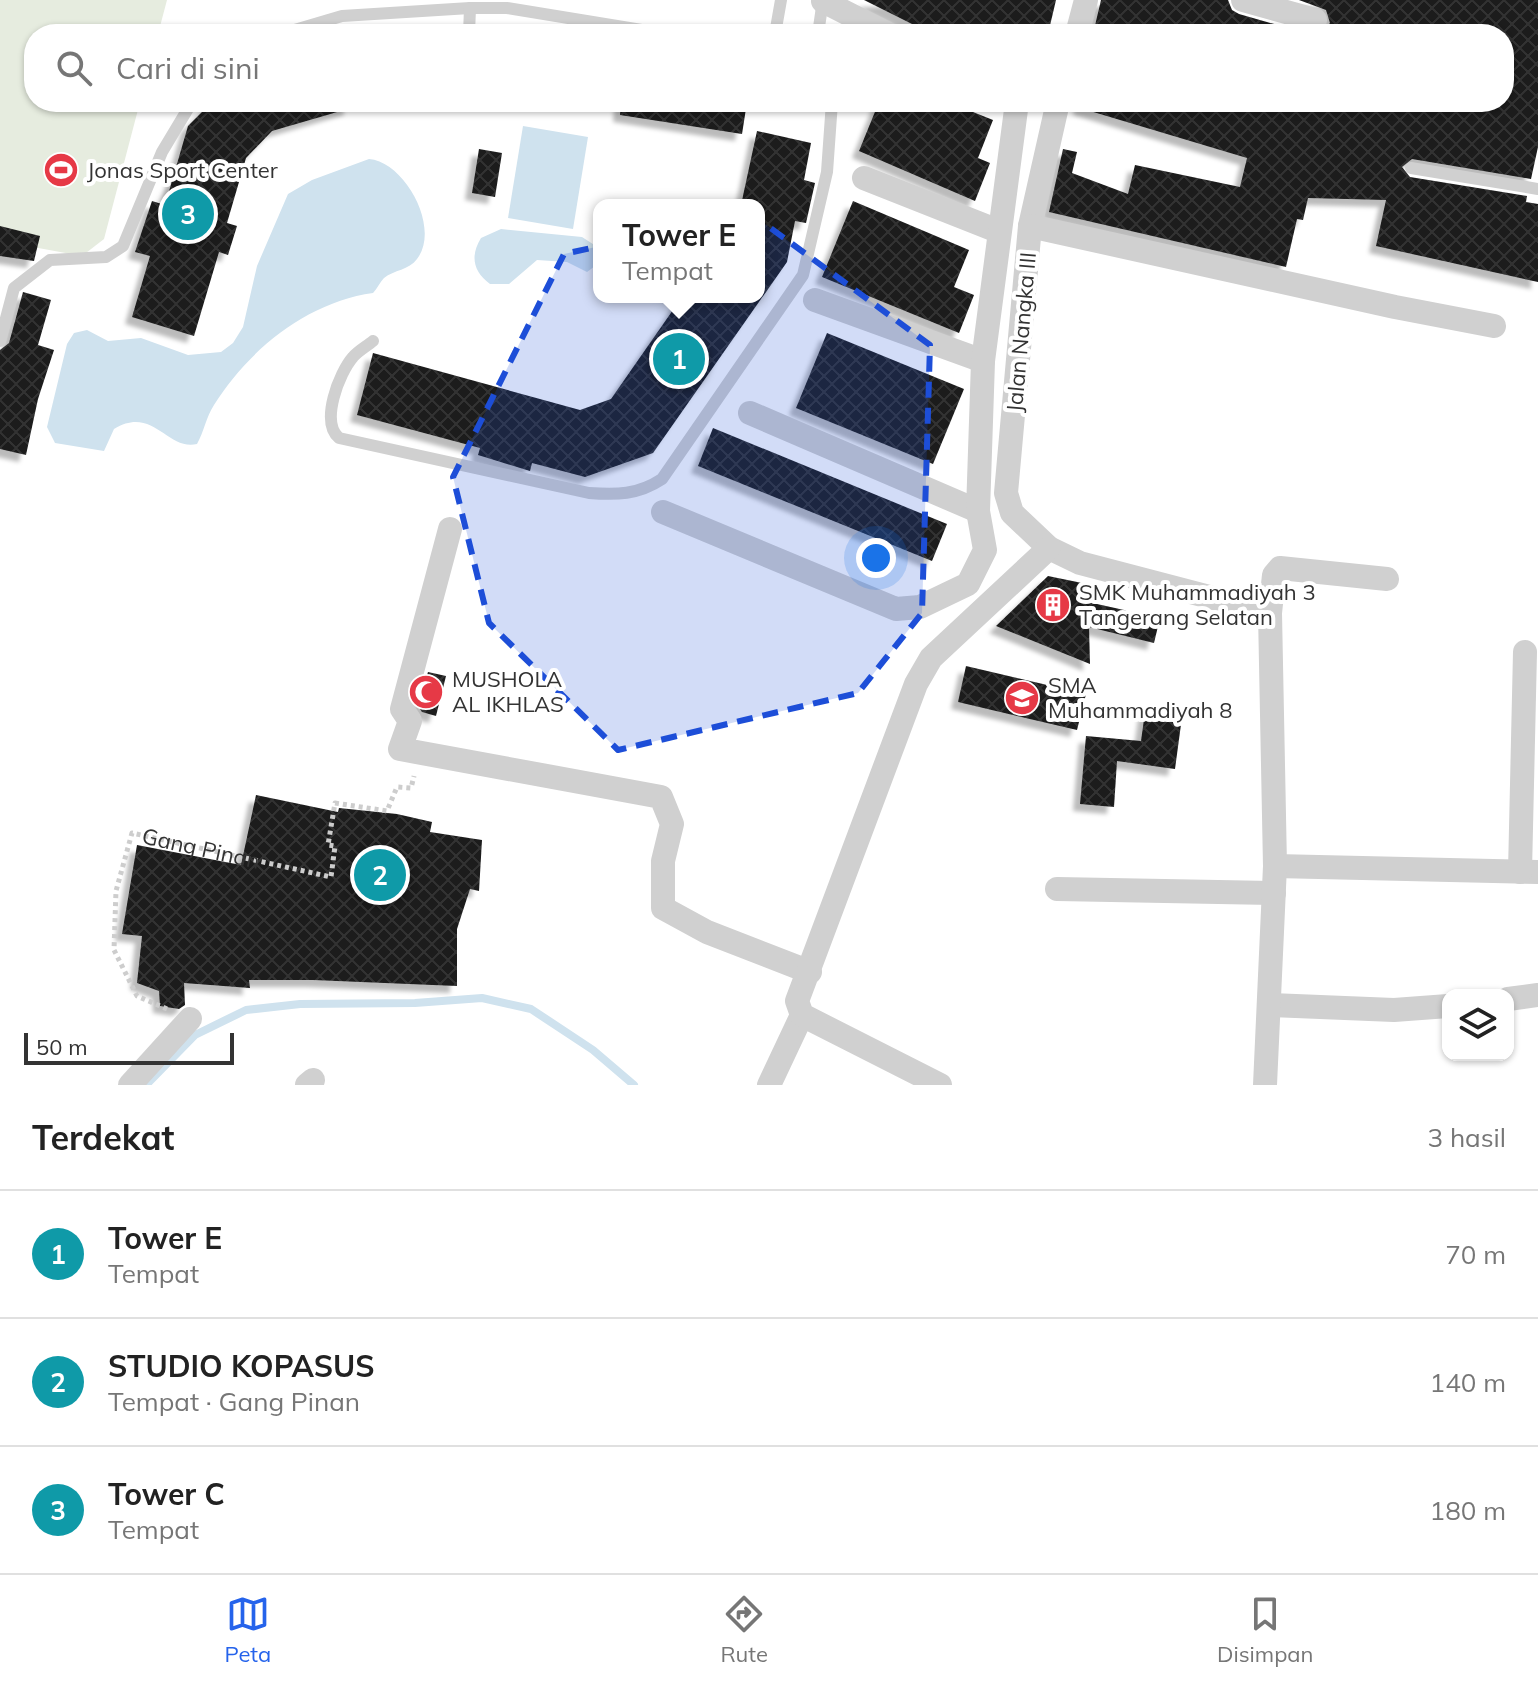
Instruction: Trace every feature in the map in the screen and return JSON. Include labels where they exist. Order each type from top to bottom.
[{"type":"street","points":[[1080,24],[1086,0]]},
{"type":"street","points":[[1243,0],[1315,20]]},
{"type":"street","points":[[823,1],[868,24]]},
{"type":"street","points":[[663,512],[896,609],[920,607],[968,584],[985,550],[978,511],[983,361],[1016,112]]},
{"type":"street","name":"Jalan Nangka III","points":[[1056,112],[1030,226],[1006,493],[1012,513],[1049,548],[1080,563],[1270,613]]},
{"type":"street","points":[[864,178],[998,231]]},
{"type":"street","points":[[1030,226],[1380,304],[1494,326]]},
{"type":"street","points":[[815,300],[983,361]]},
{"type":"street","points":[[750,413],[978,511]]},
{"type":"street","points":[[450,529],[402,709],[410,721],[400,749],[661,797],[672,824],[663,861],[663,908],[707,932],[810,972]]},
{"type":"street","points":[[940,1085],[802,1015],[797,1001],[916,684],[931,658],[1049,548]]},
{"type":"street","points":[[1265,1085],[1275,866],[1270,613],[1274,575],[1280,568],[1387,579]]},
{"type":"street","points":[[1275,866],[1529,872],[1525,652]]},
{"type":"street","points":[[1057,889],[1274,893]]},
{"type":"street","points":[[1514,998],[1538,995]]},
{"type":"street","points":[[1271,1005],[1394,1010],[1442,1006]]},
{"type":"street","points":[[769,1085],[802,1015]]},
{"type":"street","points":[[130,1085],[190,1019]]},
{"type":"lane","points":[[777,24],[781,0]]},
{"type":"lane","points":[[820,24],[823,1]]},
{"type":"lane","points":[[469,24],[470,8]]},
{"type":"lane","points":[[315,24],[342,16],[470,8],[507,8],[605,24]]},
{"type":"lane","points":[[0,341],[14,288],[50,260],[106,257],[123,246],[162,152],[186,112]]},
{"type":"lane","points":[[373,341],[353,357],[332,407],[333,433],[339,438],[589,493],[622,495],[646,490],[662,479],[803,275],[827,172],[831,112]]},
{"type":"lane","points":[[1411,168],[1538,189]]},
{"type":"path","name":"Gang Pinan","points":[[190,1019],[137,996],[114,950],[116,891],[132,833],[331,877],[335,846],[328,845],[335,803],[387,811],[397,787],[411,788],[419,754]]},
{"type":"highlighted area","points":[[750,213],[930,345],[922,613],[858,693],[618,750],[489,623],[453,477],[564,254]]},
{"type":"shaded area","name":"Jonas Sport Center","points":[[0,0],[167,0],[161,24],[24,24],[24,112],[137,112],[104,239],[82,256],[0,241]]},
{"type":"water","points":[[523,126],[588,137],[573,229],[508,218]]},
{"type":"water","points":[[369,159],[395,172],[416,198],[425,231],[423,246],[414,263],[384,278],[373,293],[326,306],[282,331],[228,384],[209,414],[197,444],[177,441],[139,422],[114,429],[104,451],[55,443],[47,427],[67,344],[74,333],[87,330],[108,341],[141,338],[188,355],[221,352],[233,343],[243,327],[257,266],[288,194],[312,180]]},
{"type":"water","points":[[501,229],[582,237],[593,244],[593,268],[587,272],[567,262],[537,260],[509,284],[490,284],[475,263],[475,251],[481,238]]},
{"type":"building","points":[[864,0],[1056,0],[1050,24],[912,24]]},
{"type":"building","points":[[1101,0],[1228,0],[1232,10],[1239,14],[1274,24],[1095,24]]},
{"type":"building","points":[[1299,0],[1538,0],[1538,147],[1531,179],[1412,159],[1402,167],[1410,177],[1527,196],[1526,202],[1538,204],[1538,282],[1376,246],[1386,200],[1308,198],[1303,220],[1297,219],[1286,267],[1049,212],[1063,149],[1077,152],[1072,173],[1128,194],[1135,165],[1240,187],[1247,158],[1093,112],[1514,112],[1514,24],[1329,24],[1326,10]]},
{"type":"building","points":[[202,112],[337,112],[272,131],[246,158],[227,223],[237,226],[228,255],[219,252],[194,336],[132,317],[150,256],[135,252],[152,201],[165,205],[188,126]]},
{"type":"building","points":[[620,112],[745,112],[742,134],[620,115]]},
{"type":"building","points":[[875,112],[973,112],[993,120],[978,158],[990,163],[975,201],[859,151]]},
{"type":"building","points":[[757,131],[811,143],[804,180],[815,183],[806,223],[795,221],[787,262],[765,293],[765,199],[742,199]]},
{"type":"building","points":[[479,149],[502,153],[495,197],[472,193]]},
{"type":"building","points":[[853,201],[969,250],[954,287],[974,295],[959,333],[822,277]]},
{"type":"building","points":[[0,226],[40,236],[34,261],[0,256]]},
{"type":"building","points":[[23,292],[51,300],[38,345],[54,350],[38,399],[26,455],[0,449],[0,350],[9,343]]},
{"type":"building","points":[[678,303],[758,303],[653,453],[585,477],[532,463],[530,471],[478,455],[480,448],[357,415],[373,353],[580,410],[611,399]]},
{"type":"building","points":[[827,333],[964,389],[933,464],[796,408]]},
{"type":"building","points":[[713,428],[947,524],[932,561],[698,466]]},
{"type":"building","name":"SMK Muhammadiyah 3 Tangerang Selatan","points":[[1048,576],[1087,584],[1088,602],[1160,618],[1154,643],[1089,627],[1090,664],[996,626]]},
{"type":"building","name":"SMA Muhammadiyah 8","points":[[966,666],[1086,694],[1077,730],[958,702]]},
{"type":"building","name":"MUSHOLA AL IKHLAS","points":[[428,672],[446,676],[436,716],[422,712],[418,706]]},
{"type":"building","points":[[1145,712],[1182,717],[1175,769],[1117,761],[1114,807],[1080,804],[1086,736],[1141,741]]},
{"type":"building","points":[[256,795],[338,812],[339,808],[397,814],[432,822],[430,832],[482,840],[479,891],[470,889],[457,929],[457,986],[313,980],[249,980],[250,988],[184,983],[185,1005],[179,1009],[160,1006],[159,991],[137,983],[142,936],[122,934],[137,845],[241,865]]},
{"type":"waterway","points":[[148,1083],[195,1035],[246,1010],[300,1004],[415,1003],[482,998],[531,1009],[593,1050],[634,1085]]},
{"type":"place","name":"Jonas Sport Center","points":[[61,170]]},
{"type":"place","name":"Tower C","points":[[188,214]]},
{"type":"place","name":"Tower E","points":[[679,359]]},
{"type":"place","name":"SMK Muhammadiyah 3 Tangerang Selatan","points":[[1053,605]]},
{"type":"place","name":"MUSHOLA AL IKHLAS","points":[[426,692]]},
{"type":"place","name":"SMA Muhammadiyah 8","points":[[1022,698]]},
{"type":"place","name":"STUDIO KOPASUS","points":[[380,875]]}]
